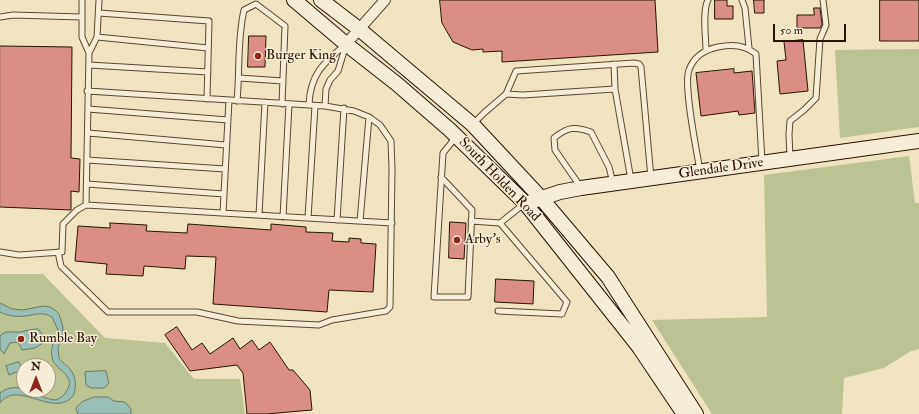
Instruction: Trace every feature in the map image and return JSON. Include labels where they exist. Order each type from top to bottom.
[{"type":"street","name":"South Holden Road","points":[[294,0],[346,44],[397,84],[456,136],[525,203],[639,347],[684,414]]},
{"type":"street","name":"South Holden Road","points":[[321,0],[359,29],[473,125],[541,198],[608,277],[696,414]]},
{"type":"street","points":[[346,44],[385,0]]},
{"type":"street","name":"Glendale Drive","points":[[525,203],[560,192],[581,188],[919,141]]},
{"type":"lane","points":[[82,0],[82,37],[89,53]]},
{"type":"lane","points":[[86,205],[88,65],[89,53],[97,37],[99,0]]},
{"type":"lane","points":[[706,51],[705,13],[708,0]]},
{"type":"lane","points":[[742,0],[745,8],[749,48]]},
{"type":"lane","points":[[790,159],[790,121],[816,98],[820,39],[826,25],[823,0]]},
{"type":"lane","points":[[237,101],[240,26],[244,10],[256,4],[284,26],[282,104]]},
{"type":"lane","points":[[99,13],[209,22],[207,99]]},
{"type":"lane","points":[[0,17],[13,15],[81,17]]},
{"type":"lane","points":[[97,37],[208,48]]},
{"type":"lane","points":[[309,105],[310,88],[318,71],[326,60],[346,44]]},
{"type":"lane","points":[[325,106],[326,89],[330,80],[338,71],[346,44]]},
{"type":"lane","points":[[700,171],[687,83],[688,71],[697,56],[706,51],[731,45],[749,48],[756,54],[762,163]]},
{"type":"lane","points":[[473,125],[484,113],[506,94],[516,72],[614,64],[639,64],[641,67],[651,178]]},
{"type":"lane","points":[[614,64],[615,89],[631,181]]},
{"type":"lane","points":[[88,65],[208,72]]},
{"type":"lane","points":[[239,78],[283,81]]},
{"type":"lane","points":[[506,94],[523,95],[615,89]]},
{"type":"lane","points":[[58,252],[61,266],[108,312],[197,312],[238,321],[319,325],[332,320],[386,311],[390,307],[392,222],[391,141],[380,125],[369,117],[344,108],[325,106],[88,91]]},
{"type":"lane","points":[[223,213],[229,100]]},
{"type":"lane","points":[[259,215],[265,102]]},
{"type":"lane","points":[[283,217],[289,104]]},
{"type":"lane","points":[[308,218],[315,106]]},
{"type":"lane","points":[[337,220],[344,108]]},
{"type":"lane","points":[[88,109],[228,120]]},
{"type":"lane","points":[[360,221],[369,117]]},
{"type":"lane","points":[[581,188],[555,150],[554,138],[563,130],[579,127],[591,132],[609,167],[613,184]]},
{"type":"lane","points":[[88,134],[226,145]]},
{"type":"lane","points":[[441,176],[472,210],[468,297],[434,297],[441,176],[443,154],[456,136]]},
{"type":"lane","points":[[87,160],[225,169]]},
{"type":"lane","points":[[87,184],[224,194]]},
{"type":"lane","points":[[472,221],[500,223],[525,203]]},
{"type":"lane","points":[[0,252],[19,255],[62,252],[63,224],[77,210],[86,205],[392,222]]},
{"type":"lane","points":[[498,311],[562,314],[567,302],[500,223]]},
{"type":"green space","points":[[919,49],[919,127],[840,138],[835,50]]},
{"type":"green space","points":[[909,156],[915,203],[919,203],[919,349],[911,351],[884,368],[844,378],[842,414],[712,414],[652,320],[767,317],[764,175]]},
{"type":"green space","points":[[0,274],[43,274],[105,338],[165,343],[194,379],[240,379],[245,414],[0,414]]},
{"type":"water","points":[[0,303],[12,309],[23,310],[43,306],[50,307],[59,314],[63,327],[62,338],[58,347],[59,358],[74,375],[75,382],[73,396],[67,401],[52,403],[31,398],[46,398],[56,400],[62,397],[69,386],[68,377],[56,365],[56,358],[52,358],[52,347],[58,330],[52,317],[42,314],[15,316],[0,312]]},
{"type":"water","name":"Rumble Bay","points":[[38,329],[43,335],[43,343],[35,348],[22,350],[18,342],[10,343],[4,354],[0,349],[0,336],[2,334],[6,332],[20,332]]},
{"type":"water","points":[[16,363],[16,372],[9,375],[6,366]]},
{"type":"water","points":[[106,371],[109,383],[104,388],[91,388],[86,385],[85,372]]},
{"type":"water","points":[[16,388],[16,395],[5,398],[0,403],[0,393],[7,389]]},
{"type":"water","points":[[94,397],[108,397],[114,401],[125,402],[131,409],[131,414],[78,414],[76,408],[82,402]]},
{"type":"building","points":[[440,0],[655,0],[658,52],[502,62],[502,51],[483,52],[483,49],[472,50],[453,42],[442,23]]},
{"type":"building","points":[[715,0],[727,0],[727,6],[733,6],[733,19],[715,19]]},
{"type":"building","points":[[754,0],[764,0],[764,13],[755,13]]},
{"type":"building","points":[[880,0],[919,0],[919,41],[880,41]]},
{"type":"building","points":[[814,8],[820,8],[822,24],[820,28],[797,28],[797,15],[814,15]]},
{"type":"building","points":[[249,36],[266,36],[265,67],[248,67]]},
{"type":"building","points":[[803,40],[808,91],[780,94],[777,61],[786,60],[784,42]]},
{"type":"building","points":[[0,46],[72,47],[71,158],[80,159],[79,192],[71,191],[71,210],[0,207]]},
{"type":"building","points":[[734,69],[734,73],[752,71],[755,113],[739,115],[738,111],[701,116],[696,73]]},
{"type":"building","points":[[450,222],[466,223],[464,259],[449,258]]},
{"type":"building","points":[[110,223],[147,225],[146,231],[187,233],[188,224],[271,230],[271,224],[306,227],[306,232],[333,233],[332,241],[349,242],[349,238],[361,239],[361,243],[376,244],[373,292],[329,290],[327,312],[213,304],[216,257],[186,256],[185,269],[144,266],[143,276],[106,274],[107,264],[75,261],[78,226],[110,228]]},
{"type":"building","points":[[496,279],[534,281],[533,304],[495,302]]},
{"type":"building","points":[[177,327],[192,350],[202,343],[210,354],[233,338],[240,349],[252,340],[259,350],[270,342],[289,370],[293,370],[310,390],[312,410],[247,414],[243,373],[237,365],[190,371],[165,335]]},
{"type":"place","name":"Burger King","points":[[258,56]]},
{"type":"place","name":"Arby's","points":[[457,240]]},
{"type":"place","name":"Rumble Bay","points":[[21,339]]}]
